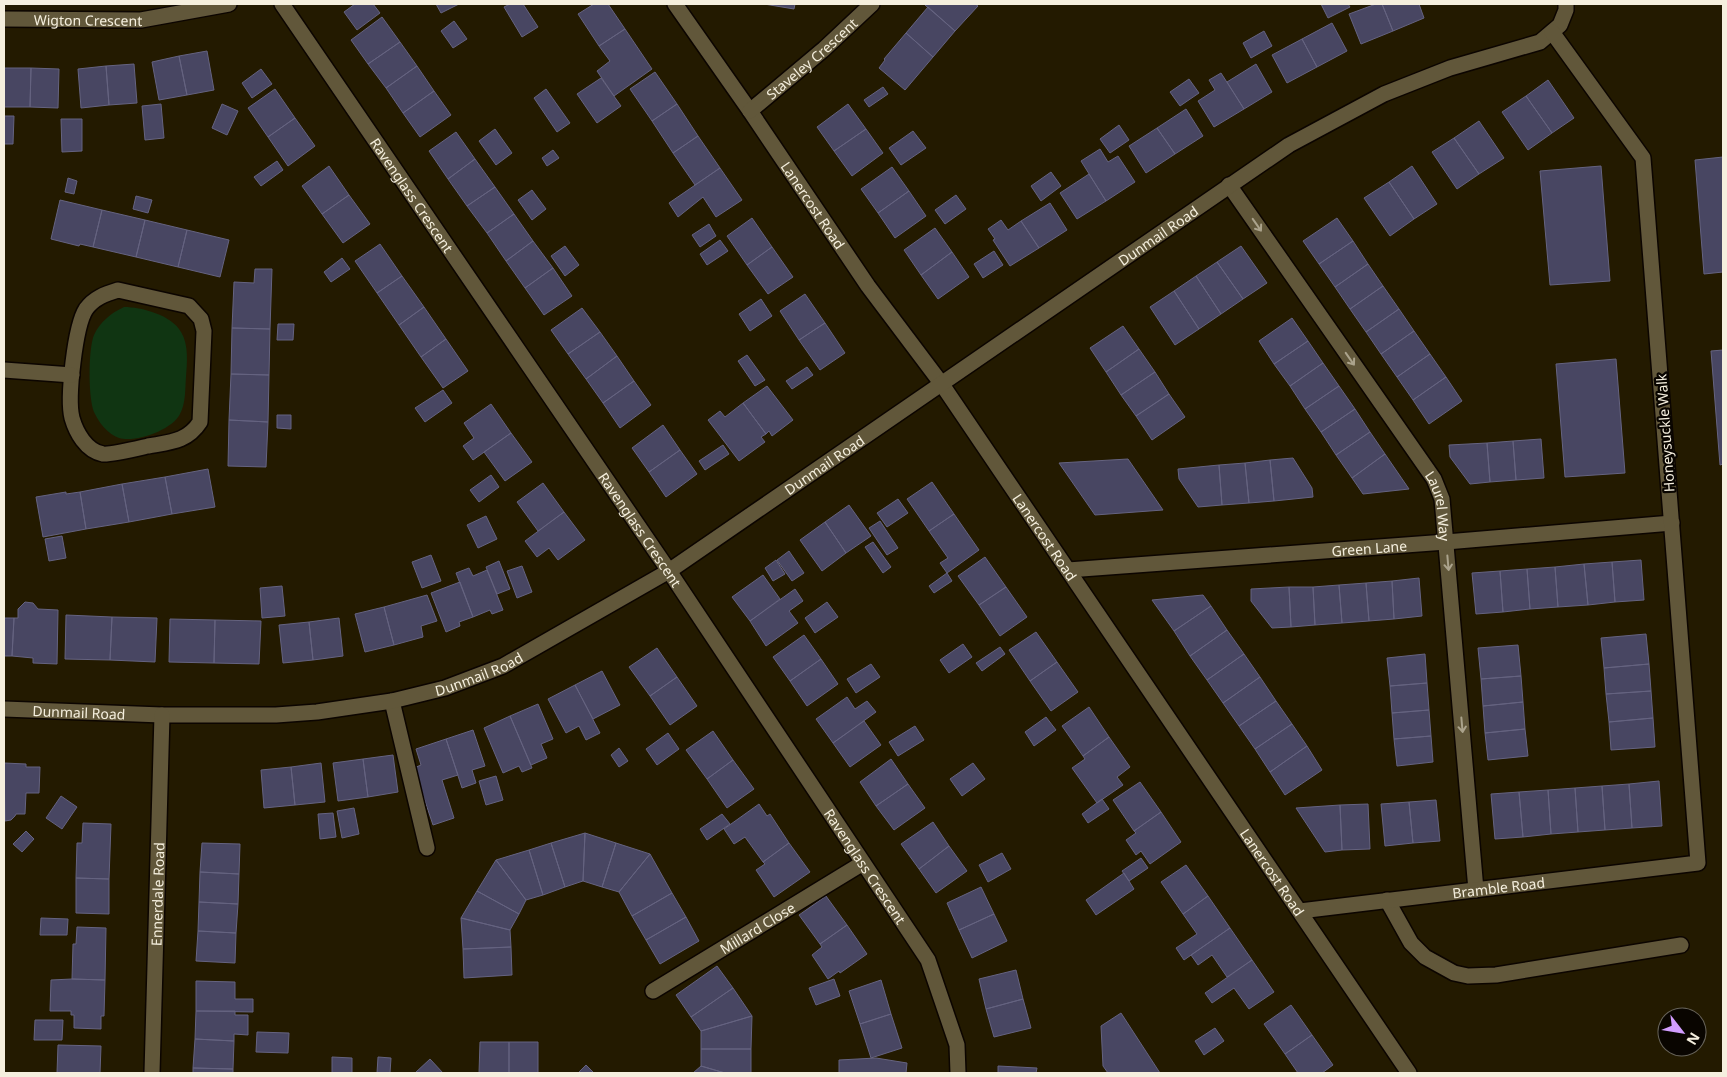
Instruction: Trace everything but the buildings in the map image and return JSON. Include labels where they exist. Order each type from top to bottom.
[{"type":"street","name":"Wigton Crescent","points":[[4,19],[141,20],[225,4]]},
{"type":"street","name":"Ravenglass Crescent","points":[[282,4],[669,571],[928,960],[956,1045],[958,1073]]},
{"type":"street","name":"Lanercost Road","points":[[675,4],[868,286],[940,383],[1409,1073]]},
{"type":"street","name":"Staveley Crescent","points":[[750,111],[824,49],[872,4]]},
{"type":"street","name":"Dunmail Road","points":[[4,709],[162,715],[276,715],[317,712],[392,701],[445,688],[503,666],[669,571],[940,383],[1289,146],[1384,94],[1450,68],[1540,42],[1560,25],[1566,10],[1566,4]]},
{"type":"street","name":"Honeysuckle Walk","points":[[1552,32],[1643,158],[1698,863]]},
{"type":"street","name":"Laurel Way","points":[[1229,185],[1434,479],[1442,499],[1476,890]]},
{"type":"street","points":[[118,290],[189,306],[201,319],[204,331],[200,422],[193,432],[176,441],[103,454],[90,447],[79,436],[72,416],[72,375],[77,334],[86,310],[101,295],[118,290]]},
{"type":"street","points":[[4,370],[72,375]]},
{"type":"street","name":"Green Lane","points":[[1068,570],[1672,524]]},
{"type":"street","points":[[392,701],[427,848]]},
{"type":"street","name":"Ennerdale Road","points":[[152,1073],[162,715]]},
{"type":"street","name":"Millard Close","points":[[653,991],[863,863]]},
{"type":"street","name":"Bramble Road","points":[[1300,911],[1698,863]]},
{"type":"street","points":[[1387,900],[1411,943],[1425,957],[1454,973],[1468,976],[1496,975],[1681,945]]},
{"type":"green space","points":[[124,307],[147,310],[171,321],[177,326],[184,337],[187,354],[185,396],[180,414],[176,420],[162,430],[135,439],[119,438],[111,434],[97,418],[91,399],[91,352],[94,335],[106,318]]}]
